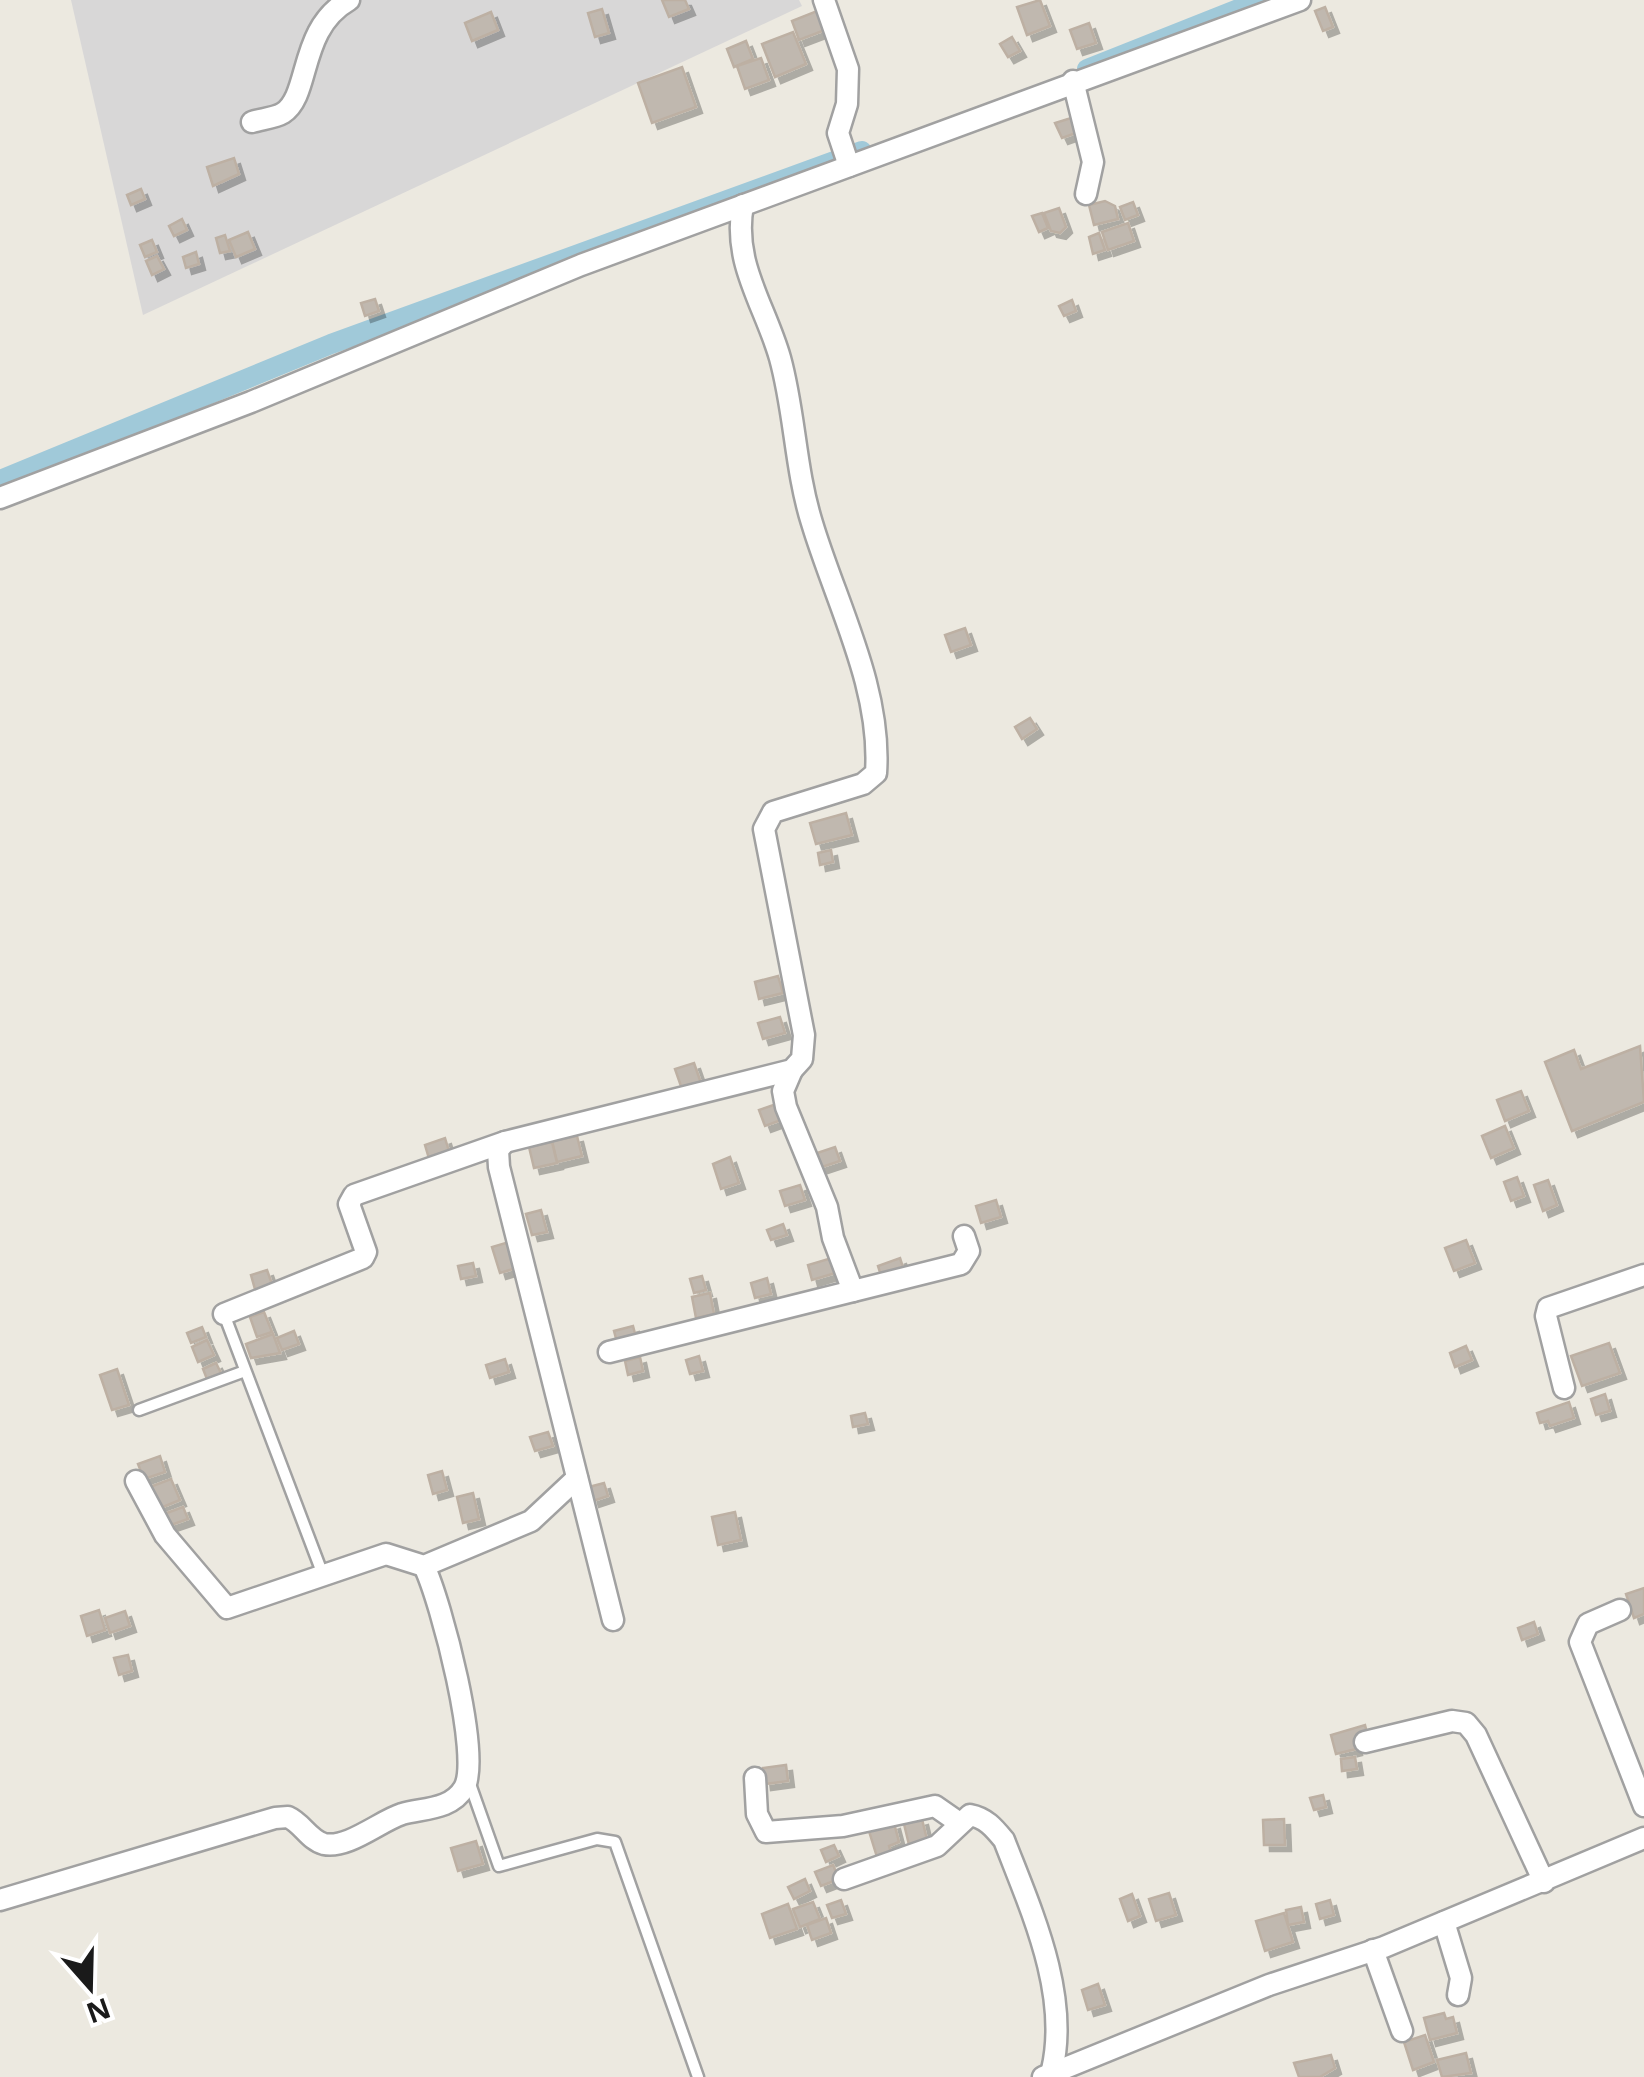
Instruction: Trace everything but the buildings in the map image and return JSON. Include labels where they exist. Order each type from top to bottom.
[{"type":"street","points":[[252,122],[283,113],[296,98],[310,43],[326,18],[349,0]]},
{"type":"street","points":[[824,0],[848,68],[847,104],[838,125],[846,156]]},
{"type":"street","points":[[0,498],[743,205],[846,156],[1073,80],[1239,9],[1300,0]]},
{"type":"street","points":[[1073,80],[1094,162],[1086,194]]},
{"type":"street","points":[[743,205],[742,254],[779,354],[798,469],[859,661],[877,757],[876,773],[863,784],[773,812],[764,829],[804,1035],[802,1059],[783,1091],[786,1107],[853,1291]]},
{"type":"street","points":[[224,1314],[366,1256],[350,1196],[505,1142],[792,1070]]},
{"type":"street","points":[[505,1142],[498,1150],[499,1167],[613,1620]]},
{"type":"street","points":[[609,1352],[960,1264],[970,1251],[964,1236]]},
{"type":"street","points":[[1564,1388],[1546,1316],[1548,1308],[1644,1275]]},
{"type":"street","points":[[136,1481],[165,1535],[227,1608],[386,1554],[424,1566],[531,1521],[577,1478]]},
{"type":"street","points":[[0,1900],[275,1818],[288,1816],[322,1844],[338,1843],[402,1814],[453,1800],[468,1778],[471,1762],[462,1726],[458,1667],[424,1566]]},
{"type":"street","points":[[1620,1610],[1588,1624],[1580,1642],[1644,1806]]},
{"type":"street","points":[[1365,1742],[1452,1721],[1466,1723],[1476,1735],[1544,1882]]},
{"type":"street","points":[[755,1778],[757,1814],[766,1832],[843,1826],[935,1806],[958,1822]]},
{"type":"street","points":[[844,1879],[936,1846],[958,1822],[970,1816],[981,1817],[1004,1840],[1056,2007],[1058,2046],[1048,2073]]},
{"type":"street","points":[[1048,2073],[1269,1985],[1373,1950],[1644,1838]]},
{"type":"street","points":[[1444,1922],[1461,1978],[1458,1996]]},
{"type":"street","points":[[1373,1950],[1402,2031]]},
{"type":"lane","points":[[224,1314],[324,1576]]},
{"type":"lane","points":[[139,1410],[245,1371]]},
{"type":"lane","points":[[468,1778],[499,1866],[597,1839],[610,1838],[615,1842],[698,2077]]},
{"type":"shaded area","points":[[71,0],[799,0],[802,6],[143,315]]},
{"type":"waterway","points":[[1087,69],[1261,0]]},
{"type":"waterway","points":[[0,480],[331,344],[862,151]]}]
